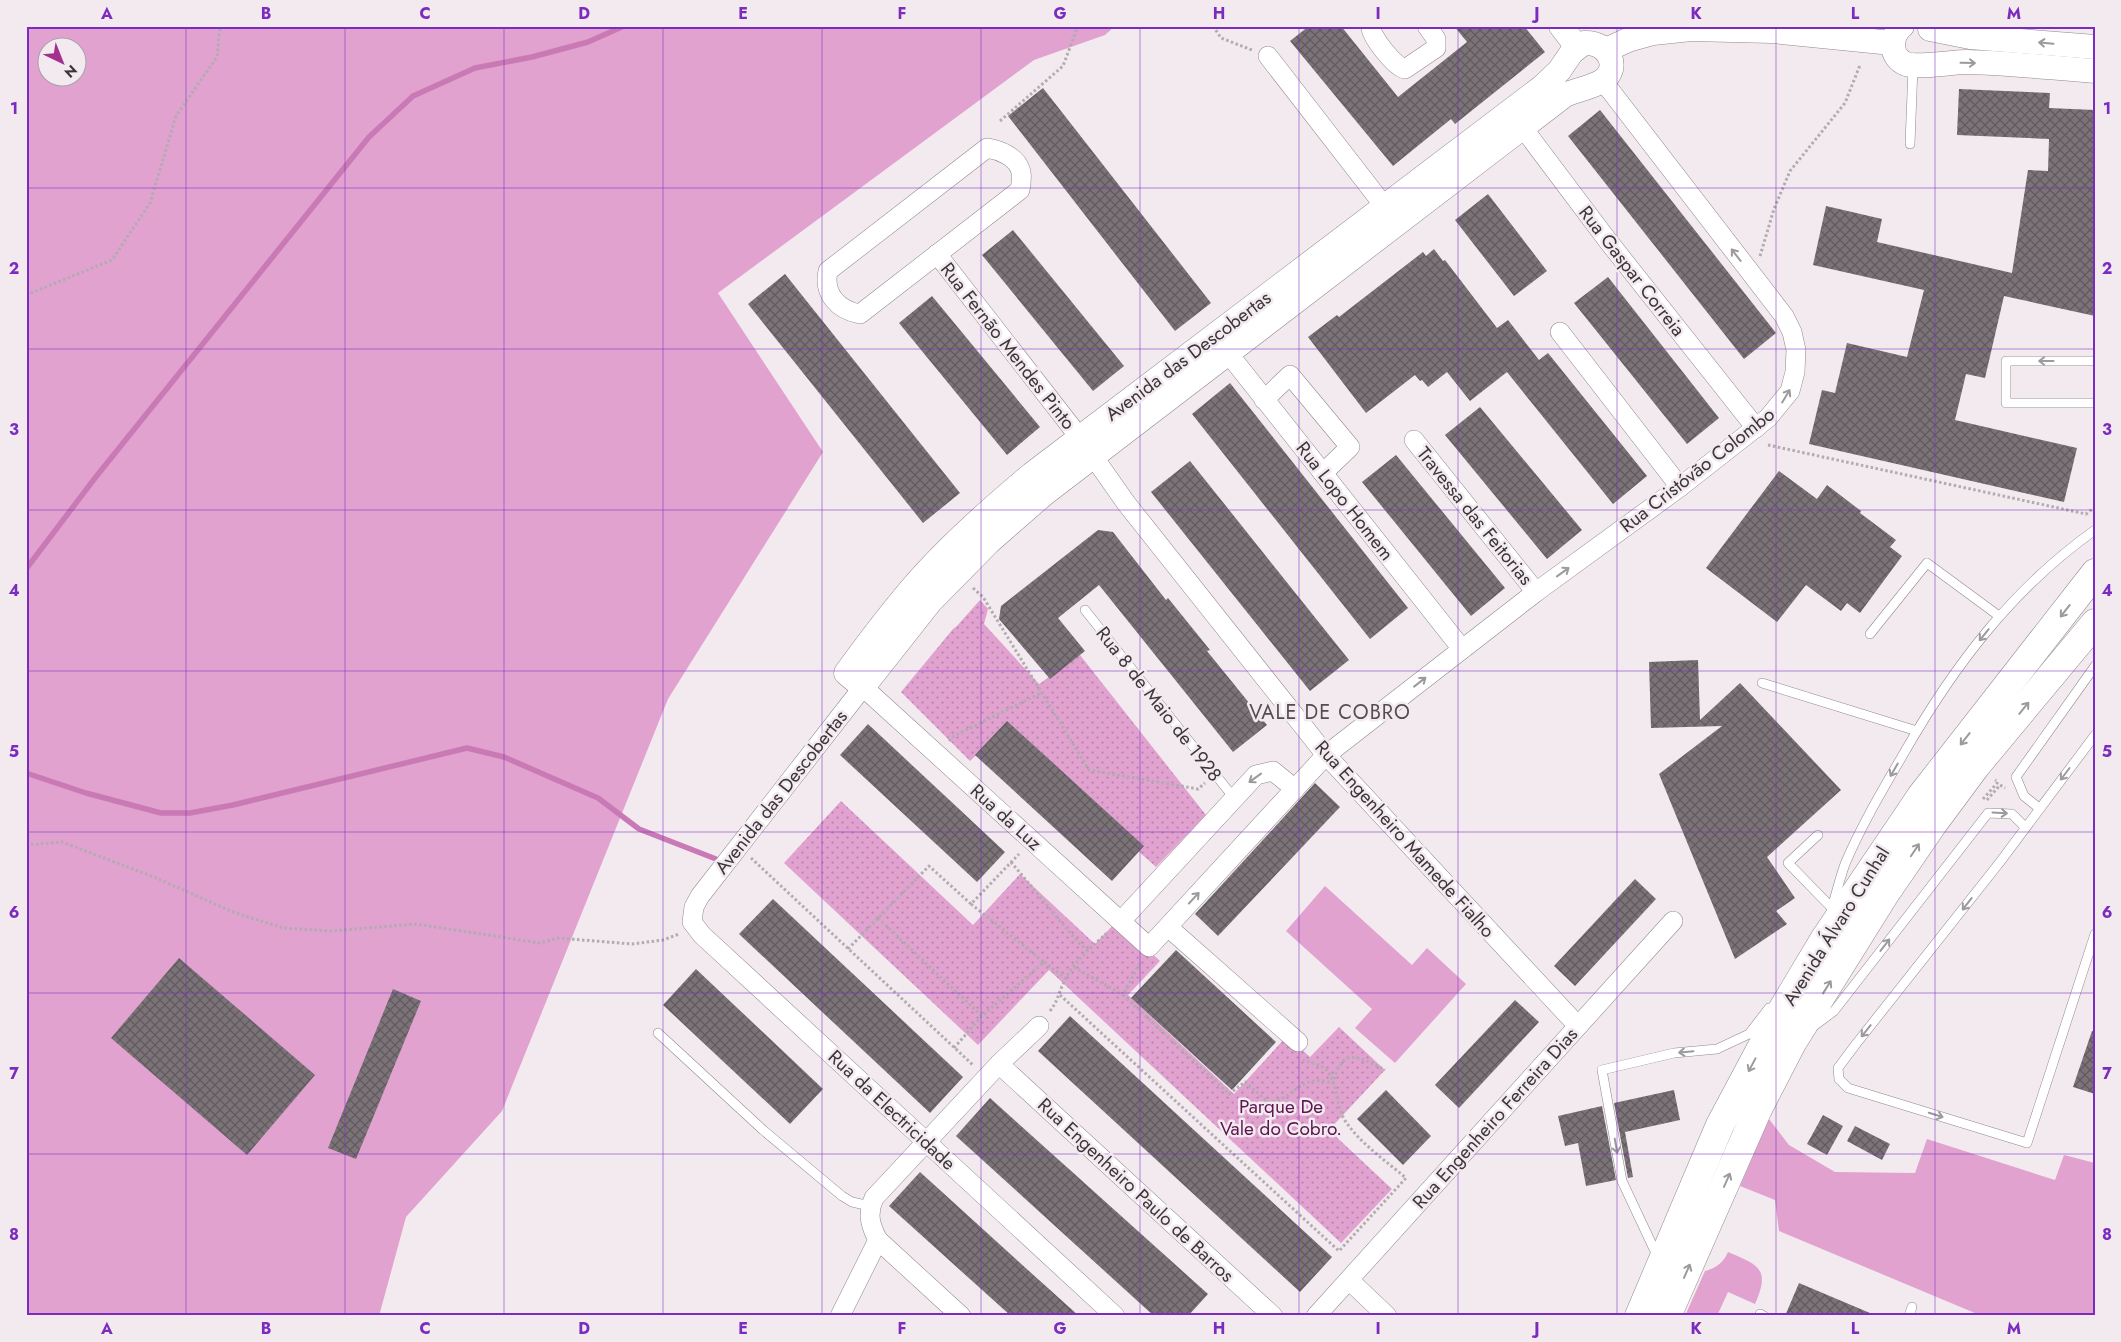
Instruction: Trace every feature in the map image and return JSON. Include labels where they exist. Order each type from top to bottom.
[{"type":"main road","name":"Avenida Álvaro Cunhal","points":[[1667,1316],[1720,1125],[1776,1020],[1825,938],[1921,796],[2095,573]]},
{"type":"main road","name":"Avenida Álvaro Cunhal","points":[[1639,1316],[1758,1109],[1792,1043],[1885,894],[1976,766],[2095,623]]},
{"type":"street","points":[[1371,26],[1372,34],[1398,67],[1406,70],[1436,48],[1436,39],[1427,26]]},
{"type":"street","points":[[1561,26],[1574,50]]},
{"type":"street","points":[[1606,50],[1628,40],[1653,33],[1691,28],[1897,34],[1896,56],[1900,60],[1916,65],[1968,62],[2095,71]]},
{"type":"street","points":[[1928,28],[1970,36],[2095,46]]},
{"type":"street","points":[[1916,65],[1932,57],[1935,50],[1934,36],[1928,28]]},
{"type":"street","points":[[1592,42],[1606,50],[1611,63],[1608,76],[1598,83],[1586,85],[1574,79],[1568,66],[1574,50],[1592,42]]},
{"type":"street","name":"Avenida das Descobertas","points":[[696,928],[692,922],[692,914],[700,896],[863,687],[846,673],[912,587],[947,550],[989,510],[1032,474],[1087,447],[1228,353],[1517,120],[1559,71],[1574,50]]},
{"type":"street","points":[[1268,56],[1385,207]]},
{"type":"street","name":"Avenida das Descobertas","points":[[1087,447],[1385,207],[1517,120],[1579,89],[1598,83]]},
{"type":"street","name":"Rua Cristóvão Colombo","points":[[1326,755],[1536,592],[1680,487],[1756,428],[1780,405],[1790,391],[1795,372],[1796,350],[1792,332],[1784,316],[1598,83]]},
{"type":"street","name":"Rua Gaspar Correia","points":[[1517,120],[1608,241],[1756,428]]},
{"type":"street","points":[[987,148],[996,150],[1015,161],[1021,170],[1020,190],[937,254],[860,314],[845,310],[839,306],[834,301],[827,286],[828,270],[987,148]]},
{"type":"street","name":"Rua Fernão Mendes Pinto","points":[[937,254],[1087,447]]},
{"type":"street","points":[[1560,332],[1680,487]]},
{"type":"street","name":"Rua Lopo Homem","points":[[1228,353],[1462,649]]},
{"type":"street","points":[[1264,400],[1290,375],[1350,447],[1323,473]]},
{"type":"street","name":"Travessa das Feitorias","points":[[1414,440],[1536,592]]},
{"type":"street","name":"Rua Engenheiro Mamede Fialho","points":[[1087,447],[1126,503],[1326,755],[1578,1026]]},
{"type":"street","name":"Rua da Luz","points":[[863,687],[1149,947]]},
{"type":"street","points":[[1149,947],[1326,755]]},
{"type":"street","name":"Rua 8 de Maio de 1928","points":[[1121,921],[1256,775],[1273,771],[1295,789]]},
{"type":"street","name":"Rua Engenheiro Ferreira Dias","points":[[1316,1316],[1673,921]]},
{"type":"street","points":[[1168,927],[1298,1042]]},
{"type":"street","name":"Rua da Electricidade","points":[[696,928],[1115,1316]]},
{"type":"street","points":[[962,1316],[878,1240],[871,1228],[870,1206],[874,1198],[992,1071],[1038,1026]]},
{"type":"street","name":"Rua Engenheiro Paulo de Barros","points":[[992,1071],[1273,1316]]},
{"type":"street","points":[[840,1316],[878,1240]]},
{"type":"street","points":[[1349,1280],[1387,1316]]},
{"type":"lane","points":[[1910,144],[1916,65]]},
{"type":"lane","points":[[2095,361],[2006,361],[2006,403],[2095,403]]},
{"type":"lane","points":[[1694,1219],[1656,1246],[1622,1181],[1602,1070],[1674,1053],[1717,1049],[1749,1034],[1825,938],[1845,866],[1872,808],[1932,705],[1960,665],[2023,589],[2064,551],[2095,530]]},
{"type":"lane","points":[[1870,634],[1927,563],[1999,616]]},
{"type":"lane","name":"Rua 8 de Maio de 1928","points":[[1085,610],[1234,798]]},
{"type":"lane","points":[[2039,808],[2024,796],[2016,778],[2095,666]]},
{"type":"lane","points":[[1762,683],[1917,731]]},
{"type":"lane","points":[[2095,735],[1994,870],[1838,1068],[1839,1079],[1848,1088],[2027,1144],[2095,934]]},
{"type":"lane","points":[[1792,1043],[1834,1011],[1988,813],[2012,814],[2025,827]]},
{"type":"lane","points":[[1818,835],[1788,864],[1832,908]]},
{"type":"lane","points":[[658,1034],[763,1130],[835,1190],[852,1202],[870,1206]]},
{"type":"lane","points":[[1759,1316],[1760,1314],[1764,1316]]},
{"type":"path","points":[[26,295],[112,260],[150,203],[176,116],[217,57],[220,26]]},
{"type":"path","points":[[1000,121],[1063,66],[1078,26]]},
{"type":"path","points":[[1213,26],[1221,38],[1268,56]]},
{"type":"path","points":[[1755,278],[1774,209],[1790,171],[1845,103],[1860,65]]},
{"type":"path","points":[[1768,444],[2086,514],[2095,507]]},
{"type":"path","points":[[971,587],[982,597],[1089,770],[1198,789],[1216,775]]},
{"type":"path","points":[[936,754],[954,736],[1041,693]]},
{"type":"path","points":[[971,904],[1032,840]]},
{"type":"path","points":[[26,845],[62,842],[154,877],[233,912],[283,928],[330,931],[416,924],[540,943],[558,938],[632,944],[663,940],[696,928]]},
{"type":"path","points":[[738,846],[954,1048],[992,1071]]},
{"type":"path","points":[[1010,862],[1076,941],[1088,951]]},
{"type":"path","points":[[848,949],[929,866],[971,904],[1065,978]]},
{"type":"path","points":[[878,918],[982,1016]]},
{"type":"path","points":[[1038,1026],[1057,1002],[1065,978],[1088,951],[1121,921]]},
{"type":"path","points":[[1122,995],[1149,947]]},
{"type":"path","points":[[954,1048],[982,1016],[1044,962]]},
{"type":"path","points":[[1074,967],[1122,995],[1229,1094],[1245,1082],[1268,1102],[1279,1101],[1306,1084],[1316,1081],[1333,1083]]},
{"type":"path","points":[[1060,996],[1339,1251],[1406,1178],[1349,1127],[1339,1112],[1333,1083],[1327,1071],[1319,1066],[1303,1061],[1297,1054],[1298,1042]]},
{"type":"path","points":[[1333,1083],[1337,1068],[1344,1060],[1351,1057],[1361,1058],[1385,1070]]},
{"type":"green space","points":[[26,26],[1115,26],[1105,35],[1034,60],[718,293],[823,452],[668,699],[502,1111],[406,1217],[379,1316],[26,1316]]},
{"type":"green space","points":[[980,600],[988,609],[984,624],[1039,684],[1080,655],[1206,815],[1156,867],[1003,730],[970,761],[901,692],[953,629]]},
{"type":"green space","name":"Parque De Vale do Cobro.","points":[[841,801],[973,925],[1020,874],[1095,944],[1117,921],[1160,961],[1128,995],[1234,1094],[1287,1036],[1310,1057],[1339,1027],[1385,1070],[1329,1130],[1392,1189],[1341,1243],[1049,970],[978,1045],[784,863]]},
{"type":"green space","points":[[1325,886],[1412,965],[1427,948],[1466,984],[1395,1063],[1355,1028],[1372,1009],[1286,931]]},
{"type":"green space","points":[[1769,1119],[1789,1145],[1835,1172],[1915,1173],[1927,1139],[2055,1180],[2064,1155],[2095,1163],[2095,1316],[1982,1316],[1779,1231],[1775,1200],[1740,1186]]},
{"type":"green space","points":[[1728,1252],[1759,1269],[1762,1283],[1755,1304],[1728,1292],[1717,1316],[1685,1316],[1705,1271],[1719,1265]]},
{"type":"building","points":[[1309,26],[1341,26],[1398,97],[1467,42],[1454,26],[1524,26],[1545,52],[1455,124],[1451,119],[1393,166],[1290,41]]},
{"type":"building","points":[[1043,88],[1211,303],[1175,331],[1008,116]]},
{"type":"building","points":[[1959,89],[2050,93],[2049,108],[2095,110],[2095,316],[2004,296],[1985,378],[1966,374],[1955,420],[2077,448],[2064,502],[1809,444],[1822,390],[1835,393],[1847,343],[1907,357],[1924,290],[1813,265],[1826,206],[1882,219],[1877,242],[2012,273],[2028,170],[2048,171],[2049,139],[1957,135]]},
{"type":"building","points":[[1600,110],[1776,333],[1744,359],[1568,136]]},
{"type":"building","points":[[1488,194],[1547,271],[1514,296],[1455,220]]},
{"type":"building","points":[[1013,230],[1124,366],[1093,391],[982,255]]},
{"type":"building","points":[[1434,249],[1443,261],[1445,260],[1497,328],[1508,320],[1539,360],[1548,353],[1647,476],[1613,504],[1507,372],[1470,401],[1447,372],[1428,387],[1415,375],[1366,413],[1308,337],[1337,315],[1339,317],[1423,252],[1426,256]]},
{"type":"building","points":[[785,274],[960,493],[923,523],[748,304]]},
{"type":"building","points":[[1608,277],[1719,418],[1687,444],[1574,303]]},
{"type":"building","points":[[932,296],[1040,427],[1007,455],[899,323]]},
{"type":"building","points":[[1230,383],[1408,608],[1370,639],[1192,414]]},
{"type":"building","points":[[1480,407],[1582,530],[1547,559],[1445,435]]},
{"type":"building","points":[[1396,455],[1505,588],[1471,616],[1362,482]]},
{"type":"building","points":[[1190,461],[1349,660],[1310,691],[1151,492]]},
{"type":"building","points":[[1779,471],[1817,499],[1827,485],[1896,540],[1890,547],[1902,556],[1860,613],[1847,603],[1841,611],[1806,585],[1777,622],[1706,568]]},
{"type":"building","points":[[1098,530],[1113,532],[1166,600],[1168,598],[1210,650],[1207,651],[1267,725],[1233,752],[1099,585],[1058,618],[1085,651],[1050,679],[999,619],[1001,606]]},
{"type":"building","points":[[1698,660],[1700,720],[1740,683],[1841,790],[1767,857],[1795,898],[1776,911],[1787,924],[1735,959],[1659,774],[1722,726],[1651,728],[1649,662]]},
{"type":"building","points":[[1007,721],[1144,846],[1112,881],[975,755]]},
{"type":"building","points":[[868,724],[1005,852],[977,882],[840,755]]},
{"type":"building","points":[[1315,783],[1340,807],[1218,936],[1195,914]]},
{"type":"building","points":[[1635,879],[1656,899],[1575,986],[1554,966]]},
{"type":"building","points":[[773,899],[963,1077],[930,1113],[739,934]]},
{"type":"building","points":[[1176,950],[1276,1042],[1232,1090],[1131,998]]},
{"type":"building","points":[[179,958],[315,1075],[247,1155],[111,1038]]},
{"type":"building","points":[[696,969],[823,1089],[790,1124],[663,1005]]},
{"type":"building","points":[[393,989],[421,1001],[356,1159],[328,1148]]},
{"type":"building","points":[[1515,1000],[1539,1022],[1459,1108],[1435,1085]]},
{"type":"building","points":[[1070,1016],[1332,1257],[1300,1292],[1038,1051]]},
{"type":"building","points":[[2092,1031],[2095,1031],[2095,1094],[2073,1087]]},
{"type":"building","points":[[1386,1090],[1431,1136],[1403,1165],[1357,1119]]},
{"type":"building","points":[[1674,1090],[1680,1120],[1625,1132],[1633,1177],[1628,1178],[1614,1103]]},
{"type":"building","points":[[990,1098],[1208,1294],[1188,1316],[1154,1316],[956,1136]]},
{"type":"building","points":[[1602,1106],[1616,1180],[1586,1186],[1578,1143],[1565,1146],[1558,1116]]},
{"type":"building","points":[[1823,1115],[1843,1126],[1827,1155],[1807,1144]]},
{"type":"building","points":[[1855,1126],[1890,1144],[1882,1160],[1847,1141]]},
{"type":"building","points":[[920,1172],[1079,1316],[1011,1316],[889,1206]]},
{"type":"building","points":[[1799,1283],[1877,1316],[1785,1316]]},
{"type":"waterway","points":[[26,569],[95,478],[369,137],[413,96],[475,68],[532,57],[588,42],[624,26]]},
{"type":"waterway","points":[[26,773],[86,793],[161,813],[190,813],[233,805],[467,748],[504,757],[598,798],[639,829],[716,859]]},
{"type":"district","name":"VALE DE COBRO","points":[[1330,712]]}]
